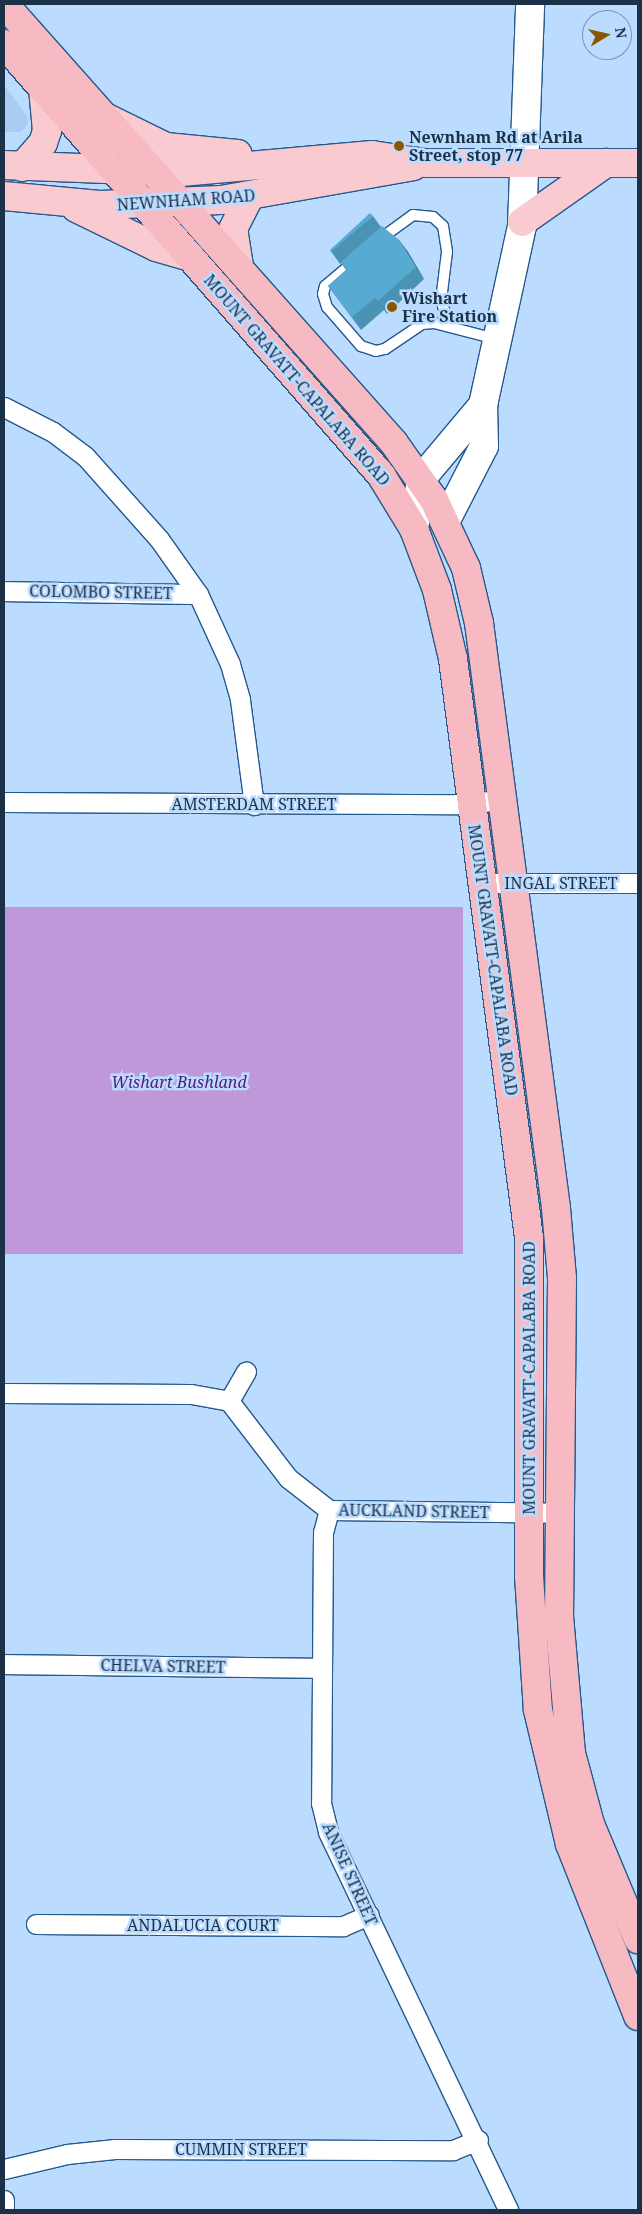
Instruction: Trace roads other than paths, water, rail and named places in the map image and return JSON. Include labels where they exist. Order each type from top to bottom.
[{"type":"highway","name":"MOUNT GRAVATT-CAPALABA ROAD","points":[[4,4],[239,266],[421,479],[445,522],[475,598],[514,883],[560,1251],[561,1662],[571,1753],[590,1824],[638,1939]]},
{"type":"highway","name":"MOUNT GRAVATT-CAPALABA ROAD","points":[[4,44],[362,453],[414,529],[449,637],[529,1238],[530,1641],[546,1758],[570,1844],[638,2016]]},
{"type":"main road","points":[[445,522],[480,459],[483,405],[522,222],[526,163],[530,4]]},
{"type":"main road","points":[[13,166],[43,143],[47,131],[43,89]]},
{"type":"main road","points":[[104,117],[179,150],[284,160]]},
{"type":"main road","name":"NEWNHAM ROAD","points":[[13,166],[116,172],[156,172],[372,154],[425,163],[638,163]]},
{"type":"main road","name":"NEWNHAM ROAD","points":[[4,196],[69,204],[182,203],[249,197],[425,163]]},
{"type":"main road","points":[[522,222],[606,163]]},
{"type":"main road","points":[[239,266],[232,229],[249,197]]},
{"type":"main road","points":[[69,204],[156,247],[191,257]]},
{"type":"main road","points":[[414,529],[421,479],[463,435],[483,405]]},
{"type":"street","points":[[4,407],[53,432],[85,456],[159,539],[198,594],[230,664],[240,700],[254,805]]},
{"type":"street","name":"COLOMBO STREET","points":[[4,591],[198,594]]},
{"type":"street","name":"AMSTERDAM STREET","points":[[4,802],[254,805],[472,804],[503,800]]},
{"type":"street","name":"INGAL STREET","points":[[483,883],[638,882]]},
{"type":"street","points":[[4,1393],[191,1394],[229,1401],[246,1372]]},
{"type":"street","name":"AUCKLAND STREET","points":[[229,1401],[288,1478],[329,1510],[560,1513]]},
{"type":"street","name":"ANISE STREET","points":[[329,1510],[323,1532],[321,1803],[328,1832],[478,2140],[508,2210]]},
{"type":"street","name":"CHELVA STREET","points":[[4,1664],[322,1668]]},
{"type":"street","name":"ANDALUCIA COURT","points":[[36,1924],[343,1926],[368,1915]]},
{"type":"street","name":"CUMMIN STREET","points":[[4,2170],[67,2154],[115,2149],[453,2150],[478,2140]]},
{"type":"street","points":[[4,2200],[4,2210]]},
{"type":"lane","points":[[449,325],[441,300],[447,252],[443,226],[433,217],[412,215],[325,286],[324,299],[361,346],[376,352],[386,348],[422,324],[449,325],[497,339]]},
{"type":"place","name":"Newnham Rd at Arila Street, stop 77","points":[[399,146]]},
{"type":"place","name":"Wishart Fire Station","points":[[392,307]]},
{"type":"park label","name":"Wishart Bushland","points":[[179,1082]]}]
